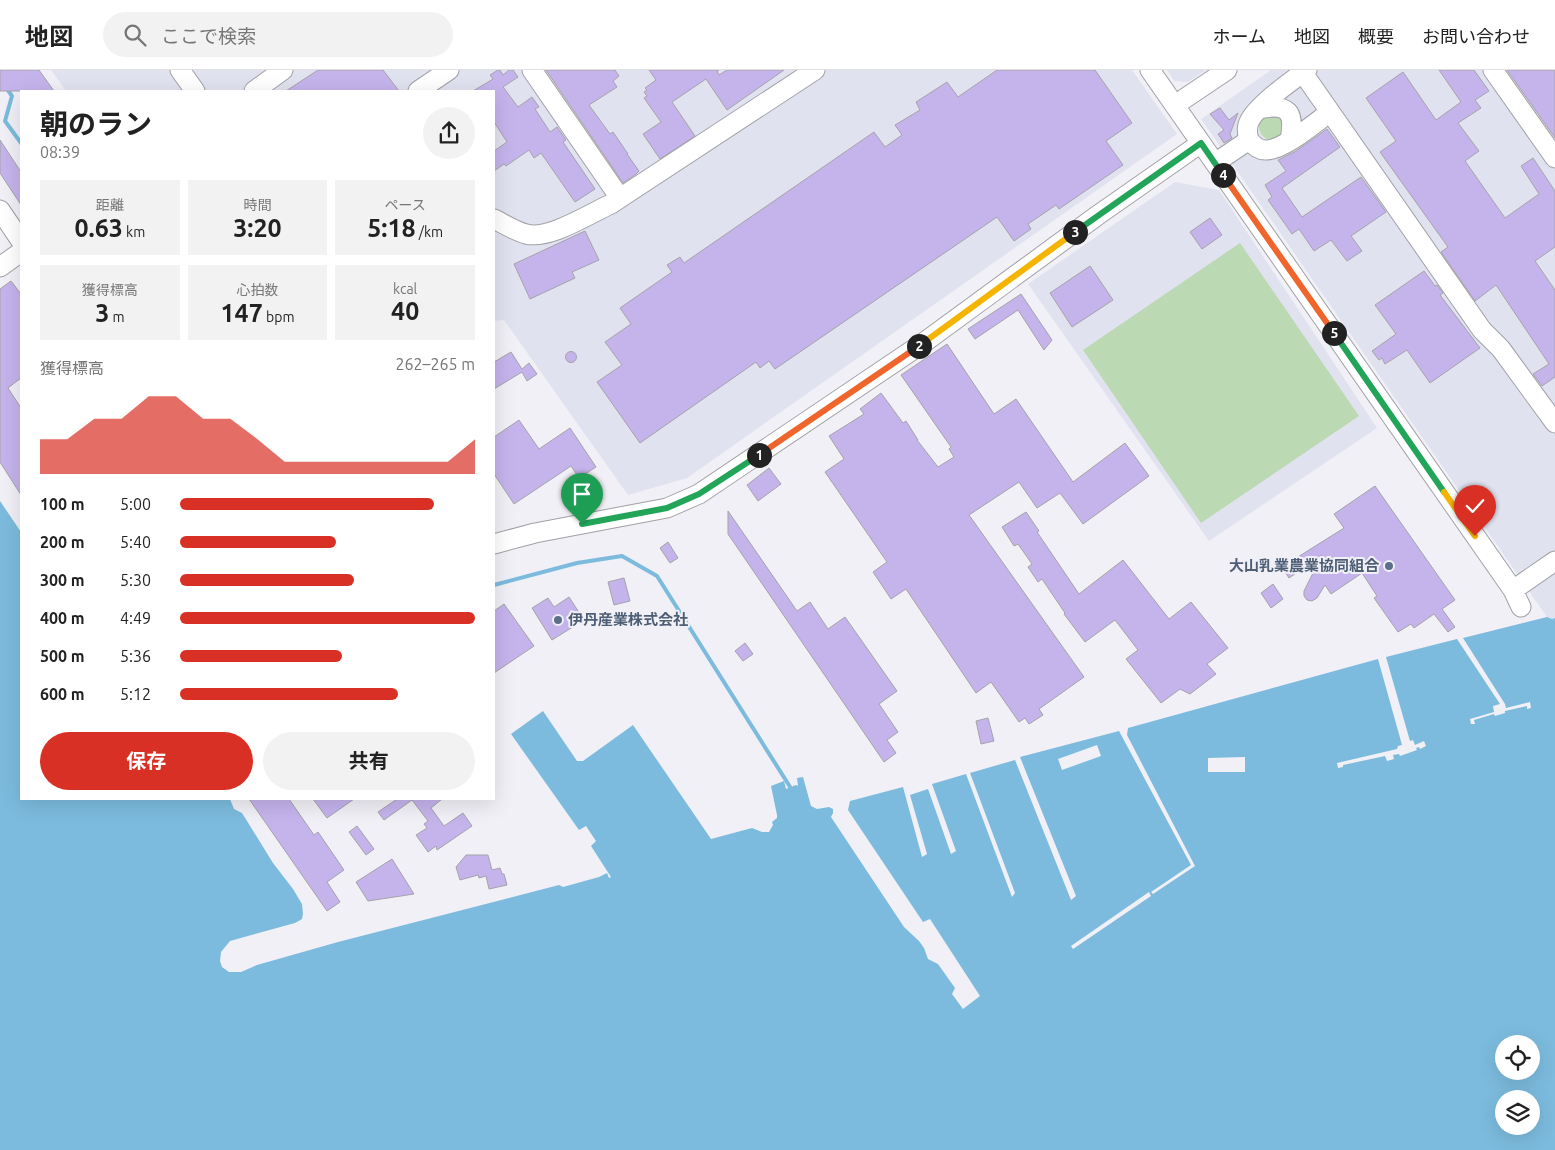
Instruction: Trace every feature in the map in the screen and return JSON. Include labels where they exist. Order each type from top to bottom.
[{"type":"street","points":[[180,70],[194,90]]},
{"type":"street","points":[[255,90],[283,70]]},
{"type":"street","points":[[419,90],[449,70]]},
{"type":"street","points":[[532,70],[620,198]]},
{"type":"street","points":[[1150,70],[1517,598],[1555,561]]},
{"type":"street","points":[[1175,106],[1227,70]]},
{"type":"street","points":[[1493,70],[1555,158]]},
{"type":"street","points":[[495,219],[528,234],[544,234],[585,217],[620,198],[808,72]]},
{"type":"street","points":[[1330,112],[1274,149],[1265,150],[1257,148],[1247,135],[1248,125],[1259,109],[1305,72],[1330,112],[1482,330],[1501,349],[1555,423]]},
{"type":"street","points":[[1259,109],[1276,106],[1288,112],[1293,123],[1290,140]]},
{"type":"street","points":[[1215,163],[1249,140]]},
{"type":"street","points":[[495,544],[536,533],[667,508],[699,494],[926,342],[1098,215],[1201,143]]},
{"type":"street","points":[[0,210],[20,240]]},
{"type":"street","points":[[0,267],[20,253]]},
{"type":"shaded area","points":[[51,70],[1132,70],[1177,134],[687,478],[628,495],[504,320],[495,321],[495,90],[65,90]]},
{"type":"shaded area","points":[[1167,70],[1206,70],[1188,82],[1174,81]]},
{"type":"shaded area","points":[[1271,70],[1555,70],[1555,618],[1547,617],[1201,119]]},
{"type":"shaded area","points":[[1175,182],[1219,190],[1377,428],[1209,541],[1028,284]]},
{"type":"green space","points":[[1280,110],[1289,132],[1271,141],[1260,132],[1261,117]]},
{"type":"green space","points":[[1240,243],[1359,416],[1201,523],[1083,350]]},
{"type":"water","points":[[0,501],[20,531],[20,800],[230,800],[234,809],[242,813],[273,863],[293,889],[302,904],[303,914],[302,919],[295,923],[230,941],[221,952],[220,961],[222,967],[229,972],[241,972],[257,965],[338,942],[559,885],[563,887],[607,873],[609,878],[611,877],[591,846],[596,841],[586,826],[579,830],[511,734],[543,711],[577,761],[583,761],[633,725],[711,839],[752,828],[762,832],[769,832],[773,825],[772,822],[777,818],[771,786],[784,781],[786,789],[798,786],[797,778],[803,777],[811,806],[817,809],[829,807],[833,809],[831,817],[904,927],[919,941],[928,959],[938,964],[955,988],[952,994],[963,1009],[980,996],[930,919],[923,922],[848,810],[850,801],[903,787],[922,857],[927,854],[910,795],[928,789],[951,854],[956,851],[932,784],[966,774],[1012,897],[1015,893],[970,773],[1015,760],[1071,900],[1076,896],[1020,757],[1119,731],[1191,865],[1151,892],[1153,894],[1195,866],[1127,735],[1128,728],[1378,659],[1402,745],[1398,746],[1397,749],[1337,763],[1338,768],[1343,767],[1343,765],[1385,756],[1387,761],[1394,759],[1393,755],[1399,754],[1400,756],[1417,750],[1416,748],[1419,747],[1420,749],[1426,746],[1424,741],[1415,745],[1413,740],[1410,741],[1386,657],[1457,639],[1500,704],[1493,706],[1494,712],[1470,719],[1471,724],[1475,724],[1474,720],[1494,714],[1495,716],[1505,713],[1505,711],[1527,706],[1527,709],[1531,708],[1530,702],[1506,708],[1463,638],[1547,617],[1555,618],[1555,1150],[0,1150]],"holes":[[[1097,745],[1101,756],[1062,770],[1058,759]],[[1245,757],[1245,772],[1208,772],[1208,758]],[[1149,892],[1151,896],[1073,949],[1071,946]]]},
{"type":"building","points":[[0,70],[39,70],[53,90],[20,90],[0,91]]},
{"type":"building","points":[[318,70],[383,70],[398,90],[288,90]]},
{"type":"building","points":[[498,70],[503,75],[509,70],[513,70],[518,77],[503,87],[518,107],[532,97],[539,107],[535,109],[550,132],[557,127],[566,140],[563,142],[595,189],[575,202],[541,153],[534,158],[529,150],[506,166],[504,164],[495,170],[495,150],[507,142],[495,124],[495,90],[475,90],[493,79],[490,75]]},
{"type":"building","points":[[546,70],[615,70],[619,76],[613,81],[617,87],[589,105],[610,134],[613,132],[628,154],[639,171],[636,174],[623,183]]},
{"type":"building","points":[[649,70],[719,70],[717,71],[719,75],[727,70],[784,70],[727,110],[706,79],[672,102],[695,136],[660,159],[643,134],[661,122],[644,98],[647,96],[644,92],[647,90],[645,88],[656,80]]},
{"type":"building","points":[[997,70],[1095,70],[1132,123],[1106,141],[1123,165],[1059,209],[1056,205],[1028,224],[1031,229],[1014,241],[997,217],[775,369],[769,361],[760,368],[756,362],[640,443],[597,382],[622,365],[605,342],[631,324],[620,308],[672,272],[667,265],[680,257],[684,263],[874,132],[885,147],[902,135],[895,125],[920,110],[916,102],[947,82],[958,97]]},
{"type":"building","points":[[1439,70],[1474,70],[1489,91],[1475,100],[1481,108],[1458,123],[1479,151],[1465,161],[1505,218],[1539,194],[1521,166],[1533,158],[1555,191],[1555,247],[1535,261],[1555,290],[1555,377],[1542,386],[1533,374],[1549,364],[1496,285],[1475,301],[1441,252],[1448,247],[1380,152],[1396,141],[1366,98],[1403,72],[1436,120],[1461,102]]},
{"type":"building","points":[[1507,70],[1555,70],[1555,138]]},
{"type":"building","points":[[1220,108],[1229,120],[1238,113],[1230,134],[1232,138],[1224,143],[1218,134],[1224,130],[1210,114]]},
{"type":"building","points":[[1327,129],[1340,147],[1282,188],[1302,217],[1361,177],[1386,212],[1351,236],[1362,251],[1347,261],[1331,240],[1314,251],[1299,229],[1292,234],[1268,200],[1272,197],[1265,185],[1286,171],[1278,160],[1296,151]]},
{"type":"building","points":[[0,140],[20,170],[20,203],[0,173]]},
{"type":"building","points":[[1210,218],[1222,235],[1202,249],[1190,232]]},
{"type":"building","points":[[585,231],[599,260],[572,272],[575,278],[530,299],[514,264]]},
{"type":"building","points":[[1090,266],[1113,300],[1072,327],[1050,293]]},
{"type":"building","points":[[1424,271],[1443,293],[1440,295],[1480,348],[1430,383],[1407,350],[1385,364],[1382,358],[1379,360],[1372,351],[1396,334],[1375,305]]},
{"type":"building","points":[[11,281],[20,293],[20,379],[8,388],[20,406],[20,493],[0,462],[0,289]]},
{"type":"building","points":[[1021,294],[1052,340],[1044,350],[1018,310],[975,339],[968,329]]},
{"type":"building","points":[[947,344],[994,414],[1016,399],[1073,482],[1125,443],[1149,476],[1083,524],[1060,493],[1037,508],[1019,482],[969,515],[1084,677],[1039,709],[1043,715],[1029,724],[1025,718],[1019,722],[991,682],[976,693],[906,589],[891,599],[873,572],[887,562],[825,472],[844,459],[829,436],[864,414],[860,409],[881,393],[903,423],[906,421],[917,440],[938,467],[954,457],[949,449],[951,447],[901,375]]},
{"type":"building","points":[[511,352],[522,369],[529,363],[537,374],[527,381],[522,372],[495,388],[495,361]]},
{"type":"building","points":[[569,352],[573,352],[576,357],[575,361],[569,362],[566,359],[566,355]]},
{"type":"building","points":[[519,420],[539,449],[570,428],[596,467],[579,478],[571,466],[514,504],[495,476],[495,436]]},
{"type":"building","points":[[769,468],[781,484],[758,501],[747,485]]},
{"type":"building","points":[[1375,486],[1455,600],[1442,609],[1455,627],[1448,632],[1434,614],[1414,628],[1411,624],[1398,632],[1374,598],[1377,596],[1362,573],[1331,594],[1325,585],[1317,598],[1312,601],[1307,600],[1304,596],[1304,591],[1322,555],[1289,578],[1282,567],[1344,528],[1334,514]]},
{"type":"building","points":[[728,511],[797,611],[810,602],[828,629],[845,617],[897,691],[879,704],[898,732],[887,740],[896,753],[884,762],[728,534]]},
{"type":"building","points":[[1026,512],[1039,531],[1037,532],[1079,594],[1123,560],[1169,619],[1191,602],[1228,648],[1207,664],[1216,674],[1190,694],[1180,689],[1161,703],[1126,659],[1138,650],[1115,620],[1085,642],[1064,614],[1042,579],[1038,582],[1028,567],[1032,564],[1018,544],[1014,546],[1002,527]]},
{"type":"building","points":[[668,542],[678,558],[670,563],[660,548]]},
{"type":"building","points":[[624,578],[630,601],[614,605],[608,582]]},
{"type":"building","points":[[1273,584],[1283,599],[1271,608],[1261,593]]},
{"type":"building","points":[[569,597],[584,620],[552,640],[532,608],[548,598],[554,607]]},
{"type":"building","points":[[504,604],[534,646],[495,672],[495,610]]},
{"type":"building","points":[[745,643],[753,654],[743,661],[735,651]]},
{"type":"building","points":[[988,718],[994,741],[981,744],[976,721]]},
{"type":"building","points":[[250,800],[290,800],[314,835],[318,832],[344,870],[327,882],[340,902],[327,911]]},
{"type":"building","points":[[314,800],[353,800],[327,818]]},
{"type":"building","points":[[396,800],[412,800],[384,820],[378,812]]},
{"type":"building","points":[[412,800],[441,800],[431,808],[444,826],[463,813],[472,826],[437,850],[436,846],[428,852],[416,835],[427,828],[424,824],[428,821]]},
{"type":"building","points":[[357,826],[374,849],[366,855],[349,832]]},
{"type":"building","points":[[466,855],[488,855],[492,870],[500,868],[507,885],[489,889],[486,876],[479,878],[478,875],[460,880],[456,867]]},
{"type":"building","points":[[392,859],[414,894],[368,901],[356,882]]},
{"type":"waterway","points":[[0,79],[12,96],[5,121],[20,142]]},
{"type":"waterway","points":[[495,585],[577,563],[622,556],[657,576],[792,790]]},
{"type":"place","name":"大山乳業農業協同組合","points":[[1389,566]]},
{"type":"place","name":"伊丹産業株式会社","points":[[558,620]]},
{"type":"route","points":[[582,524],[667,508],[699,494],[926,342],[1098,215],[1201,143],[1475,536]]}]
